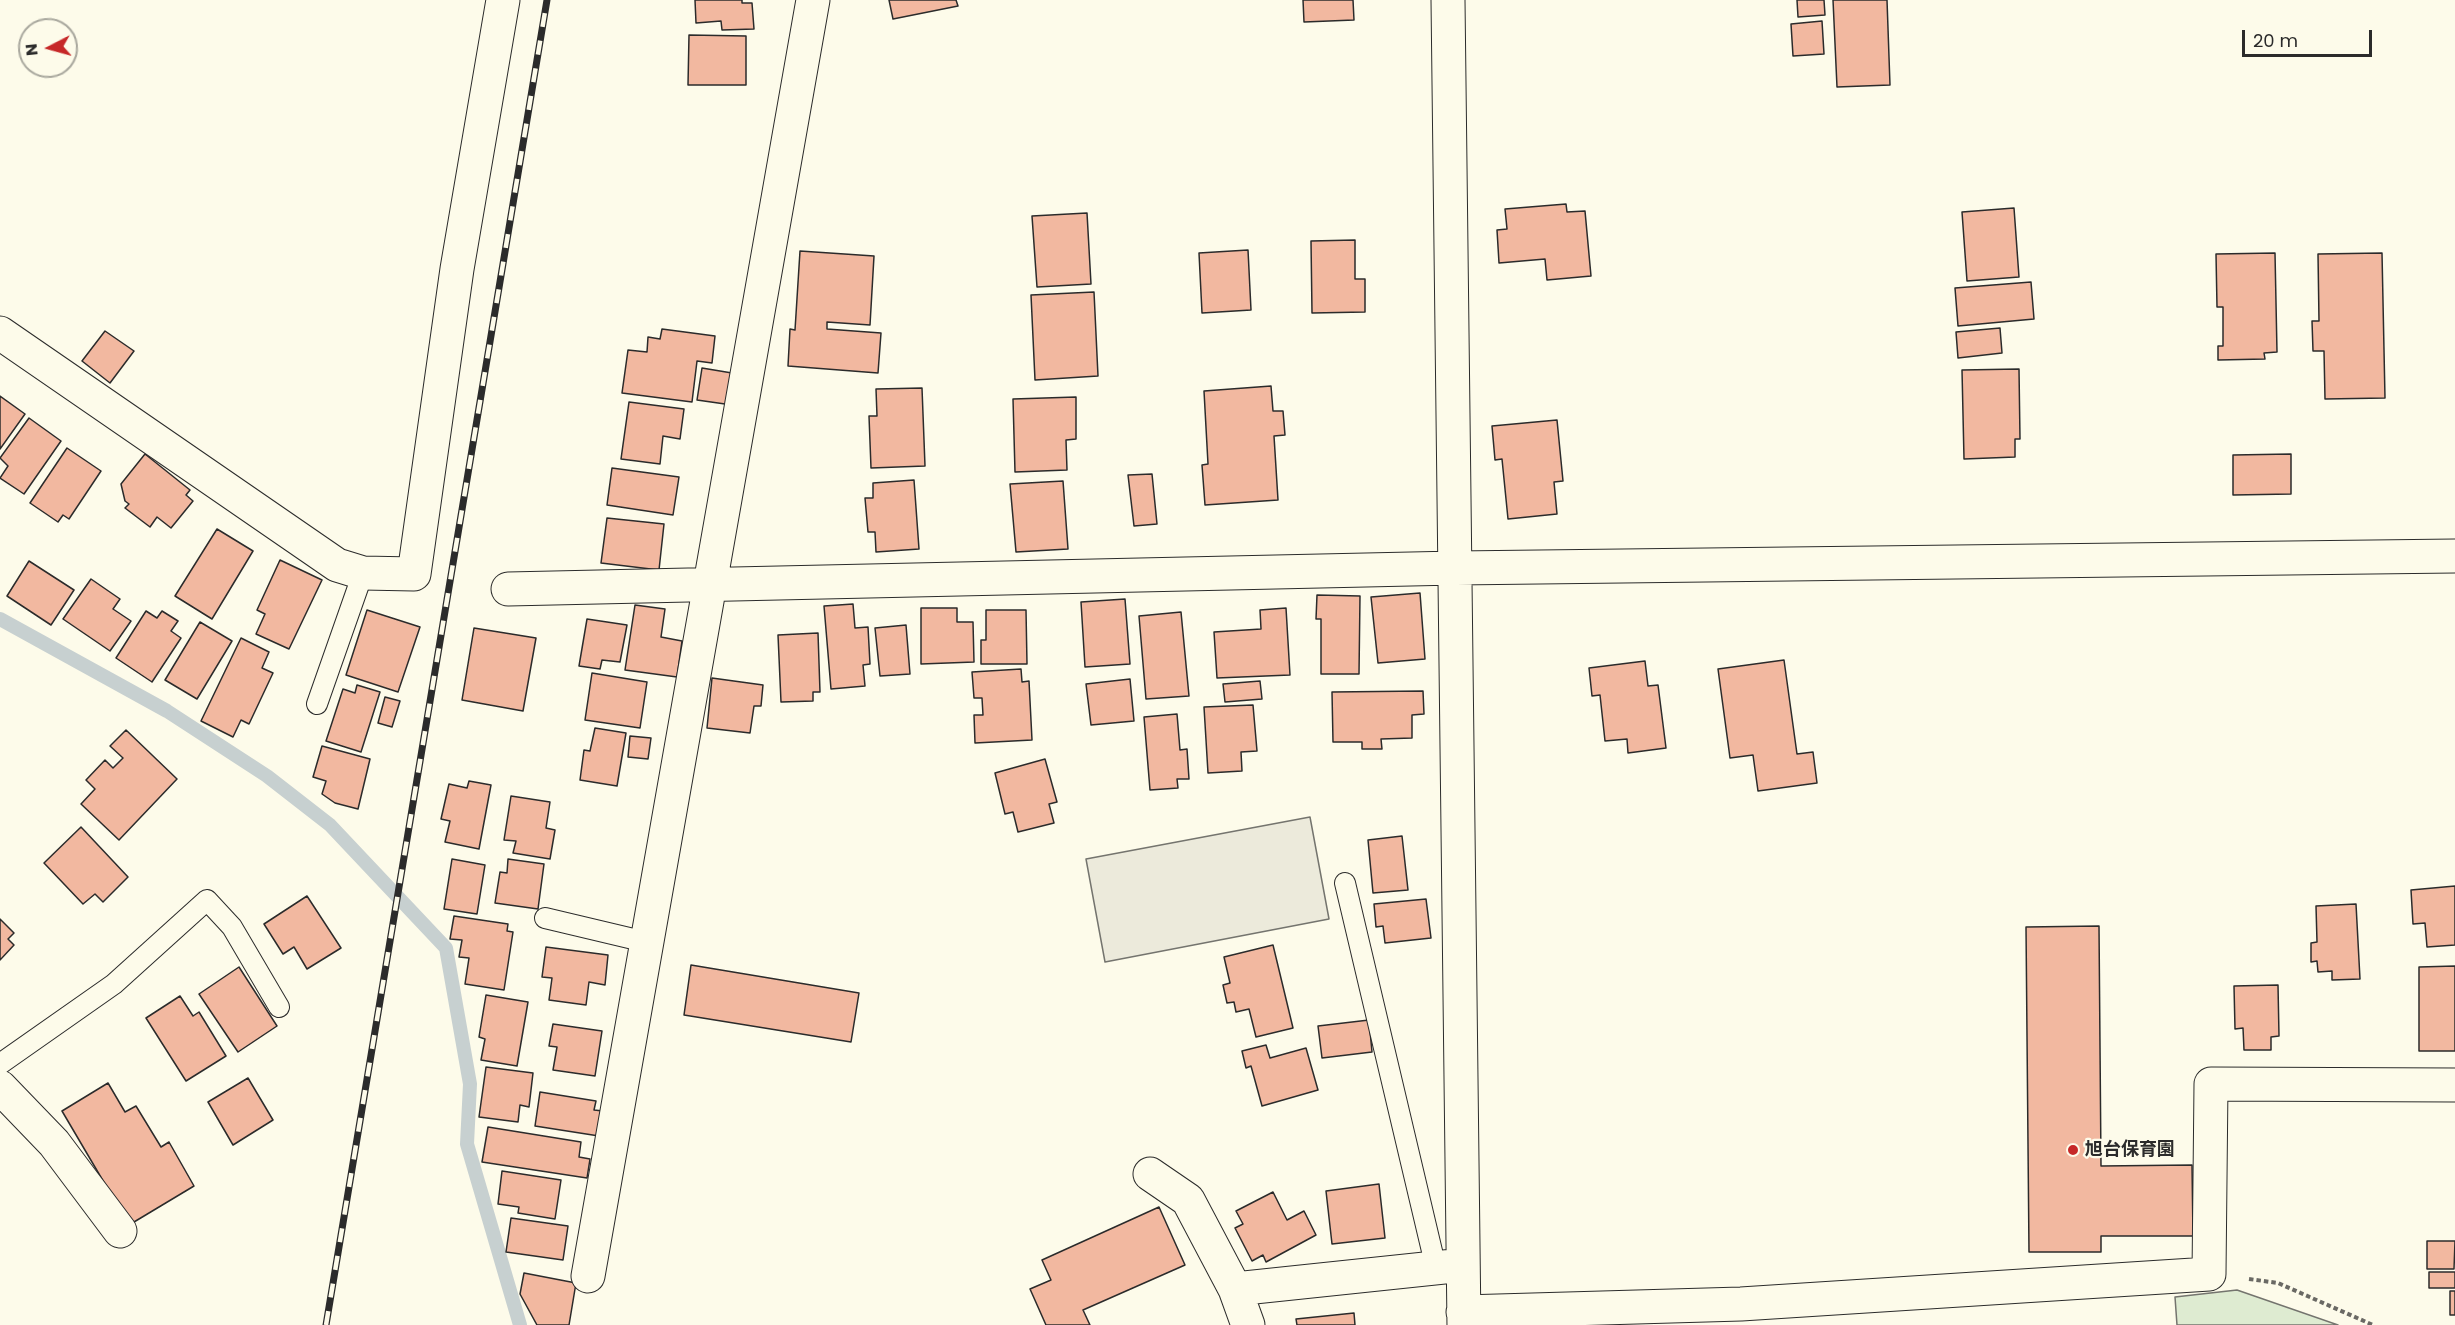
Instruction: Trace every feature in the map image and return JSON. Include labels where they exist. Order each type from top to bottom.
[{"type":"street","points":[[0,333],[337,565],[363,573],[414,574],[457,269],[503,0]]},
{"type":"street","points":[[588,1276],[813,0]]},
{"type":"street","points":[[1448,0],[1456,568],[1449,1267],[1463,1319],[1742,1305],[2209,1274],[2211,1084],[2455,1085]]},
{"type":"street","points":[[508,589],[1456,568],[2455,555]]},
{"type":"street","points":[[0,1087],[54,1143],[120,1231]]},
{"type":"street","points":[[1150,1174],[1188,1200],[1235,1289],[1248,1325]]},
{"type":"street","points":[[1235,1289],[1449,1267]]},
{"type":"lane","points":[[317,704],[363,573]]},
{"type":"lane","points":[[1345,884],[1449,1267]]},
{"type":"lane","points":[[0,1064],[114,984],[207,900],[232,927],[279,1007]]},
{"type":"lane","points":[[545,918],[646,942]]},
{"type":"path","points":[[2209,1274],[2278,1283],[2373,1325]]},
{"type":"green space","points":[[2237,1290],[2338,1325],[2177,1325],[2175,1297]]},
{"type":"shaded area","points":[[1310,817],[1329,919],[1105,962],[1086,859]]},
{"type":"building","points":[[695,0],[742,0],[742,3],[752,3],[754,29],[722,30],[721,21],[696,23]]},
{"type":"building","points":[[889,0],[956,0],[958,6],[893,19]]},
{"type":"building","points":[[1303,0],[1353,0],[1354,20],[1304,22]]},
{"type":"building","points":[[1797,0],[1824,0],[1825,15],[1798,17]]},
{"type":"building","points":[[1833,0],[1887,0],[1890,85],[1837,87]]},
{"type":"building","points":[[1822,21],[1824,54],[1793,56],[1791,24]]},
{"type":"building","points":[[689,35],[746,36],[746,85],[688,85]]},
{"type":"building","points":[[1566,204],[1567,212],[1585,211],[1591,276],[1547,280],[1545,259],[1499,263],[1497,230],[1507,229],[1505,209]]},
{"type":"building","points":[[2014,208],[2019,277],[1967,281],[1962,212]]},
{"type":"building","points":[[1087,213],[1091,284],[1037,287],[1032,216]]},
{"type":"building","points":[[1355,240],[1355,279],[1365,279],[1365,312],[1312,313],[1311,241]]},
{"type":"building","points":[[1248,250],[1251,310],[1202,313],[1199,253]]},
{"type":"building","points":[[800,251],[874,256],[870,325],[827,322],[827,329],[881,333],[878,373],[788,366],[790,329],[795,330]]},
{"type":"building","points":[[2275,253],[2277,352],[2264,353],[2265,359],[2218,360],[2218,346],[2223,346],[2223,307],[2217,307],[2216,254]]},
{"type":"building","points":[[2382,253],[2385,398],[2325,399],[2324,351],[2313,351],[2312,321],[2319,321],[2318,254]]},
{"type":"building","points":[[2031,282],[2034,319],[1958,326],[1955,288]]},
{"type":"building","points":[[1094,292],[1098,376],[1035,380],[1031,295]]},
{"type":"building","points":[[2000,328],[2002,353],[1958,358],[1956,332]]},
{"type":"building","points":[[662,329],[715,336],[712,363],[697,361],[692,402],[622,393],[628,350],[647,352],[648,337],[660,339]]},
{"type":"building","points":[[105,331],[134,351],[110,383],[82,361]]},
{"type":"building","points":[[702,368],[738,374],[732,405],[697,400]]},
{"type":"building","points":[[2019,369],[2020,439],[2015,439],[2015,457],[1964,459],[1962,370]]},
{"type":"building","points":[[1271,386],[1273,411],[1283,411],[1285,435],[1274,436],[1278,500],[1205,505],[1202,465],[1208,464],[1204,391]]},
{"type":"building","points":[[922,388],[925,466],[871,468],[869,416],[877,416],[876,389]]},
{"type":"building","points":[[0,396],[25,414],[0,449]]},
{"type":"building","points":[[1076,397],[1076,439],[1066,440],[1067,470],[1015,472],[1013,399]]},
{"type":"building","points":[[629,402],[684,409],[680,439],[663,436],[660,464],[621,459]]},
{"type":"building","points":[[29,418],[61,441],[24,494],[0,478],[8,466],[0,458]]},
{"type":"building","points":[[1557,420],[1563,481],[1554,482],[1557,514],[1508,519],[1502,459],[1495,460],[1492,426]]},
{"type":"building","points":[[67,448],[101,471],[69,519],[63,515],[58,522],[30,503]]},
{"type":"building","points":[[145,454],[190,490],[186,495],[193,501],[171,528],[157,517],[150,527],[125,508],[129,504],[125,501],[121,484]]},
{"type":"building","points":[[2291,454],[2291,494],[2233,495],[2233,455]]},
{"type":"building","points":[[612,468],[679,477],[673,515],[607,505]]},
{"type":"building","points":[[1152,474],[1157,524],[1134,526],[1128,475]]},
{"type":"building","points":[[914,480],[919,549],[876,552],[875,532],[868,532],[865,498],[873,498],[873,483]]},
{"type":"building","points":[[1063,481],[1068,549],[1016,552],[1010,484]]},
{"type":"building","points":[[607,518],[664,524],[659,570],[601,563]]},
{"type":"building","points":[[217,529],[253,551],[212,619],[175,596]]},
{"type":"building","points":[[280,560],[322,580],[289,649],[256,634],[265,614],[257,610]]},
{"type":"building","points":[[29,561],[74,590],[51,625],[7,596]]},
{"type":"building","points":[[91,579],[120,599],[113,609],[131,621],[110,651],[63,619]]},
{"type":"building","points":[[1420,593],[1425,659],[1378,663],[1371,597]]},
{"type":"building","points":[[1317,595],[1360,596],[1359,674],[1321,674],[1321,619],[1316,619]]},
{"type":"building","points":[[1125,599],[1130,664],[1085,667],[1081,602]]},
{"type":"building","points":[[853,604],[855,628],[868,627],[870,664],[863,665],[865,686],[831,689],[824,606]]},
{"type":"building","points":[[635,605],[665,609],[661,637],[682,641],[677,677],[625,670]]},
{"type":"building","points":[[921,608],[957,608],[957,622],[973,622],[974,662],[921,664]]},
{"type":"building","points":[[1286,608],[1290,675],[1217,678],[1214,632],[1261,629],[1260,610]]},
{"type":"building","points":[[367,610],[420,627],[398,692],[346,675]]},
{"type":"building","points":[[986,610],[1026,610],[1027,664],[981,664],[981,640],[986,640]]},
{"type":"building","points":[[146,611],[157,618],[162,611],[178,621],[171,631],[181,638],[152,682],[116,658]]},
{"type":"building","points":[[1181,612],[1189,696],[1146,699],[1139,616]]},
{"type":"building","points":[[587,619],[627,625],[620,662],[602,660],[600,669],[579,666]]},
{"type":"building","points":[[200,622],[232,641],[197,699],[165,680]]},
{"type":"building","points":[[906,625],[910,674],[880,676],[875,628]]},
{"type":"building","points":[[474,628],[536,638],[523,711],[462,700]]},
{"type":"building","points":[[818,633],[820,692],[813,692],[813,701],[781,702],[778,635]]},
{"type":"building","points":[[241,638],[269,652],[262,668],[273,673],[249,724],[241,720],[233,737],[201,721]]},
{"type":"building","points":[[1784,660],[1797,754],[1813,752],[1817,783],[1758,791],[1753,755],[1730,758],[1718,669]]},
{"type":"building","points":[[1645,661],[1648,686],[1658,685],[1666,748],[1628,753],[1627,739],[1605,741],[1600,695],[1592,696],[1589,668]]},
{"type":"building","points":[[1021,669],[1022,682],[1029,681],[1032,740],[975,743],[974,715],[983,715],[982,698],[974,698],[972,672]]},
{"type":"building","points":[[592,673],[647,682],[640,728],[585,720]]},
{"type":"building","points":[[712,678],[763,685],[761,706],[754,706],[750,733],[707,728]]},
{"type":"building","points":[[1130,679],[1134,721],[1091,725],[1086,684]]},
{"type":"building","points":[[1260,681],[1262,699],[1225,702],[1223,684]]},
{"type":"building","points":[[357,685],[380,692],[361,752],[326,741],[343,689],[355,693]]},
{"type":"building","points":[[1423,691],[1424,714],[1412,715],[1412,738],[1381,739],[1382,749],[1362,749],[1362,742],[1333,742],[1332,692]]},
{"type":"building","points":[[385,697],[400,701],[392,727],[378,723]]},
{"type":"building","points":[[1253,705],[1257,751],[1241,752],[1242,771],[1208,773],[1204,707]]},
{"type":"building","points":[[1177,714],[1180,750],[1187,749],[1189,779],[1177,779],[1178,788],[1150,790],[1144,717]]},
{"type":"building","points":[[595,728],[626,733],[617,786],[580,780],[584,750],[590,751]]},
{"type":"building","points":[[126,730],[177,779],[119,840],[81,804],[95,789],[86,780],[105,760],[113,768],[123,758],[110,746]]},
{"type":"building","points":[[630,736],[651,738],[648,759],[628,757]]},
{"type":"building","points":[[322,746],[370,759],[358,809],[335,803],[322,794],[326,781],[313,777]]},
{"type":"building","points":[[1045,759],[1057,802],[1049,804],[1054,823],[1018,832],[1013,812],[1005,814],[995,773]]},
{"type":"building","points":[[469,781],[491,785],[479,849],[445,842],[450,821],[441,819],[449,784],[467,788]]},
{"type":"building","points":[[511,796],[550,802],[546,828],[555,830],[550,859],[513,853],[516,841],[504,840]]},
{"type":"building","points":[[81,827],[128,877],[103,902],[95,894],[83,904],[44,863]]},
{"type":"building","points":[[1402,836],[1408,890],[1373,893],[1368,840]]},
{"type":"building","points":[[452,859],[485,865],[477,914],[444,909]]},
{"type":"building","points":[[508,859],[544,864],[538,909],[495,903],[500,872],[507,873]]},
{"type":"building","points":[[2455,886],[2455,945],[2427,947],[2425,923],[2413,924],[2411,890]]},
{"type":"building","points":[[307,896],[341,948],[307,969],[294,947],[283,954],[264,924]]},
{"type":"building","points":[[1426,899],[1431,938],[1385,943],[1383,926],[1376,927],[1374,904]]},
{"type":"building","points":[[2356,904],[2360,979],[2332,980],[2332,971],[2318,972],[2317,961],[2311,962],[2311,943],[2317,942],[2316,906]]},
{"type":"building","points":[[454,916],[508,924],[507,931],[513,932],[504,990],[465,984],[469,958],[459,957],[462,940],[450,939]]},
{"type":"building","points":[[0,919],[14,933],[8,939],[14,945],[0,960]]},
{"type":"building","points":[[2099,926],[2101,1166],[2192,1165],[2193,1236],[2101,1236],[2101,1252],[2029,1252],[2026,927]]},
{"type":"building","points":[[1273,945],[1293,1028],[1256,1037],[1249,1009],[1236,1012],[1234,1002],[1227,1003],[1223,985],[1230,983],[1224,957]]},
{"type":"building","points":[[546,947],[608,955],[605,985],[589,982],[586,1005],[549,1000],[552,978],[542,977]]},
{"type":"building","points":[[691,965],[859,993],[851,1042],[684,1015]]},
{"type":"building","points":[[2455,966],[2455,1051],[2419,1051],[2419,967]]},
{"type":"building","points":[[239,967],[277,1026],[238,1052],[199,994]]},
{"type":"building","points":[[2278,985],[2279,1036],[2271,1037],[2271,1050],[2244,1050],[2243,1028],[2235,1029],[2234,986]]},
{"type":"building","points":[[486,995],[528,1002],[517,1066],[481,1060],[485,1039],[479,1037]]},
{"type":"building","points":[[180,996],[193,1016],[199,1012],[226,1056],[186,1081],[146,1018]]},
{"type":"building","points":[[1369,1020],[1372,1052],[1322,1058],[1318,1026]]},
{"type":"building","points":[[553,1024],[602,1031],[595,1076],[553,1070],[557,1047],[549,1046]]},
{"type":"building","points":[[1266,1045],[1270,1058],[1306,1048],[1318,1090],[1262,1106],[1251,1066],[1246,1068],[1242,1051]]},
{"type":"building","points":[[486,1067],[533,1073],[529,1107],[520,1105],[518,1122],[479,1117]]},
{"type":"building","points":[[248,1078],[273,1120],[233,1145],[208,1102]]},
{"type":"building","points":[[108,1083],[125,1112],[136,1106],[161,1147],[169,1142],[194,1186],[129,1225],[62,1111]]},
{"type":"building","points":[[540,1092],[596,1101],[594,1110],[603,1111],[599,1136],[535,1126]]},
{"type":"building","points":[[488,1127],[581,1142],[579,1157],[590,1159],[587,1178],[482,1162]]},
{"type":"building","points":[[502,1171],[561,1180],[555,1219],[518,1213],[519,1207],[498,1204]]},
{"type":"building","points":[[1379,1184],[1385,1238],[1332,1244],[1326,1191]]},
{"type":"building","points":[[1273,1192],[1287,1220],[1304,1211],[1316,1235],[1266,1262],[1263,1255],[1252,1261],[1235,1228],[1243,1224],[1236,1211]]},
{"type":"building","points":[[1159,1207],[1185,1265],[1083,1310],[1090,1325],[1046,1325],[1030,1289],[1051,1280],[1042,1260]]},
{"type":"building","points":[[511,1218],[568,1226],[563,1260],[506,1252]]},
{"type":"building","points":[[2427,1241],[2455,1241],[2454,1269],[2427,1269]]},
{"type":"building","points":[[2429,1272],[2455,1272],[2455,1288],[2429,1288]]},
{"type":"building","points":[[524,1273],[576,1283],[569,1325],[537,1325],[520,1294]]},
{"type":"building","points":[[2450,1291],[2455,1291],[2455,1315],[2450,1315]]},
{"type":"building","points":[[1354,1313],[1355,1325],[1297,1325],[1296,1319]]},
{"type":"waterway","points":[[0,619],[167,711],[267,776],[330,825],[446,948],[470,1084],[467,1144],[520,1325]]},
{"type":"railway","points":[[326,1325],[547,0]]},
{"type":"place","name":"旭台保育園","points":[[2073,1150]]}]
